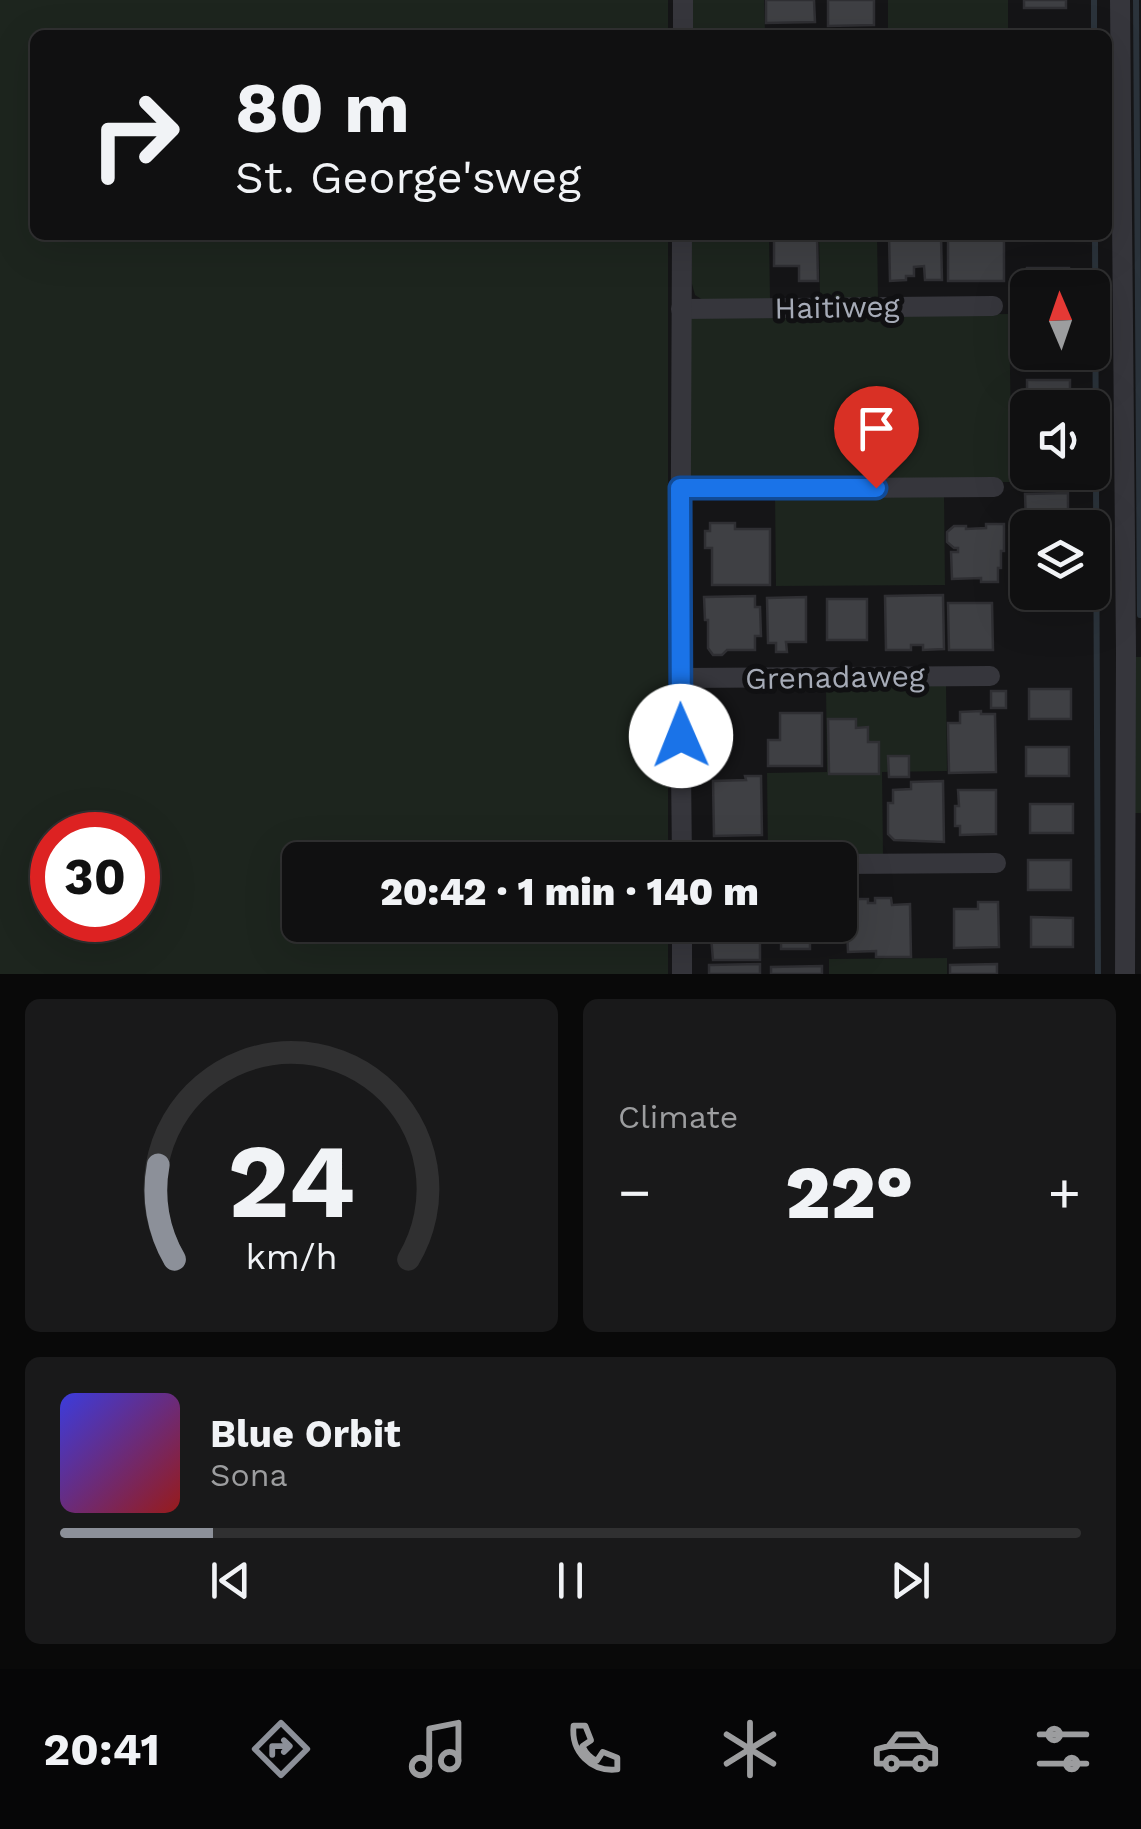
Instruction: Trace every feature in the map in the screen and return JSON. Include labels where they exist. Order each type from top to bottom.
[{"type":"street","points":[[683,0],[683,30]]},
{"type":"street","points":[[1120,0],[1134,651],[1133,819],[1125,974]]},
{"type":"street","points":[[682,240],[682,842]]},
{"type":"street","name":"Haitiweg","points":[[681,309],[993,306]]},
{"type":"street","points":[[680,488],[994,487]]},
{"type":"street","name":"Grenadaweg","points":[[680,678],[990,676]]},
{"type":"street","points":[[857,864],[996,864]]},
{"type":"street","points":[[682,942],[682,974]]},
{"type":"shaded area","points":[[0,0],[668,0],[668,30],[30,30],[30,240],[668,240],[668,842],[282,842],[282,942],[668,942],[668,974],[0,974]]},
{"type":"shaded area","points":[[690,0],[764,0],[765,30],[690,30]]},
{"type":"shaded area","points":[[888,0],[1008,0],[1008,29],[888,28]]},
{"type":"shaded area","points":[[692,240],[769,240],[770,299],[703,300],[695,295]]},
{"type":"shaded area","points":[[819,240],[877,240],[878,298],[820,299]]},
{"type":"shaded area","points":[[1009,314],[1010,482],[696,484],[690,477],[688,320],[695,316]]},
{"type":"shaded area","points":[[944,493],[945,585],[776,586],[775,494]]},
{"type":"shaded area","points":[[1130,657],[1141,657],[1141,813],[1129,813]]},
{"type":"shaded area","points":[[946,684],[947,771],[882,772],[883,854],[857,854],[857,842],[768,842],[767,773],[827,772],[826,685]]},
{"type":"shaded area","points":[[947,958],[947,974],[829,974],[829,959]]},
{"type":"building","points":[[766,0],[814,0],[815,22],[766,23]]},
{"type":"building","points":[[828,0],[874,0],[874,25],[828,26]]},
{"type":"building","points":[[1024,0],[1066,0],[1066,8],[1024,8]]},
{"type":"building","points":[[774,240],[817,240],[818,281],[799,281],[799,266],[774,266]]},
{"type":"building","points":[[889,240],[941,240],[942,280],[925,280],[924,266],[914,267],[914,276],[906,276],[906,280],[890,281]]},
{"type":"building","points":[[948,240],[1004,240],[1004,281],[948,281]]},
{"type":"building","points":[[1027,268],[1069,268],[1069,270]]},
{"type":"building","points":[[1027,380],[1070,380],[1070,390],[1027,390]]},
{"type":"building","points":[[1068,493],[1068,510],[1026,510],[1025,494]]},
{"type":"building","points":[[710,523],[735,523],[735,529],[770,529],[770,585],[712,585],[712,548],[705,548],[705,531],[710,531]]},
{"type":"building","points":[[986,524],[1004,524],[998,582],[952,579],[951,552],[958,552],[958,548],[947,542],[947,532],[954,526],[986,528]]},
{"type":"building","points":[[943,595],[944,649],[923,650],[923,645],[911,645],[911,650],[886,650],[885,596]]},
{"type":"building","points":[[755,596],[755,607],[760,607],[761,636],[755,636],[755,650],[727,650],[722,655],[713,655],[708,648],[704,597]]},
{"type":"building","points":[[806,597],[806,642],[786,642],[787,652],[776,652],[776,643],[768,643],[767,598]]},
{"type":"building","points":[[827,599],[867,599],[867,640],[827,640]]},
{"type":"building","points":[[948,603],[992,603],[993,650],[949,650]]},
{"type":"building","points":[[1029,689],[1071,689],[1071,719],[1029,719]]},
{"type":"building","points":[[991,691],[1006,691],[1006,708],[991,708]]},
{"type":"building","points":[[960,712],[995,714],[996,772],[949,773],[948,723],[960,723]]},
{"type":"building","points":[[780,713],[822,713],[822,766],[768,766],[768,740],[780,740]]},
{"type":"building","points":[[828,719],[856,719],[856,728],[868,727],[868,742],[879,742],[879,774],[829,774]]},
{"type":"building","points":[[1026,747],[1069,747],[1069,776],[1026,776]]},
{"type":"building","points":[[888,756],[909,756],[909,777],[889,777]]},
{"type":"building","points":[[745,776],[761,776],[762,835],[714,836],[713,781],[746,780]]},
{"type":"building","points":[[943,781],[944,842],[894,840],[888,834],[888,803],[893,803],[893,790],[911,789],[911,782]]},
{"type":"building","points":[[958,790],[996,790],[996,834],[960,835],[960,826],[955,826]]},
{"type":"building","points":[[1030,804],[1073,804],[1073,833],[1030,833]]},
{"type":"building","points":[[1028,860],[1071,860],[1071,890],[1028,890]]},
{"type":"building","points":[[875,898],[891,898],[892,905],[910,904],[911,957],[876,957],[876,951],[848,952],[848,942],[857,942],[857,899],[875,903]]},
{"type":"building","points":[[978,902],[998,902],[999,947],[954,948],[954,909],[978,909]]},
{"type":"building","points":[[1031,917],[1073,918],[1073,947],[1031,947]]},
{"type":"building","points":[[711,942],[760,942],[760,960],[713,960]]},
{"type":"building","points":[[781,942],[810,942],[810,949],[781,949]]},
{"type":"building","points":[[760,964],[760,974],[709,974],[709,965]]},
{"type":"building","points":[[997,964],[997,974],[950,974],[950,965]]},
{"type":"building","points":[[822,966],[822,974],[771,974],[771,967]]},
{"type":"waterway","points":[[1094,0],[1094,30]]},
{"type":"waterway","points":[[1136,0],[1140,615]]},
{"type":"waterway","points":[[1095,240],[1098,974]]},
{"type":"route","points":[[681,736],[680,488],[876,488]]}]
